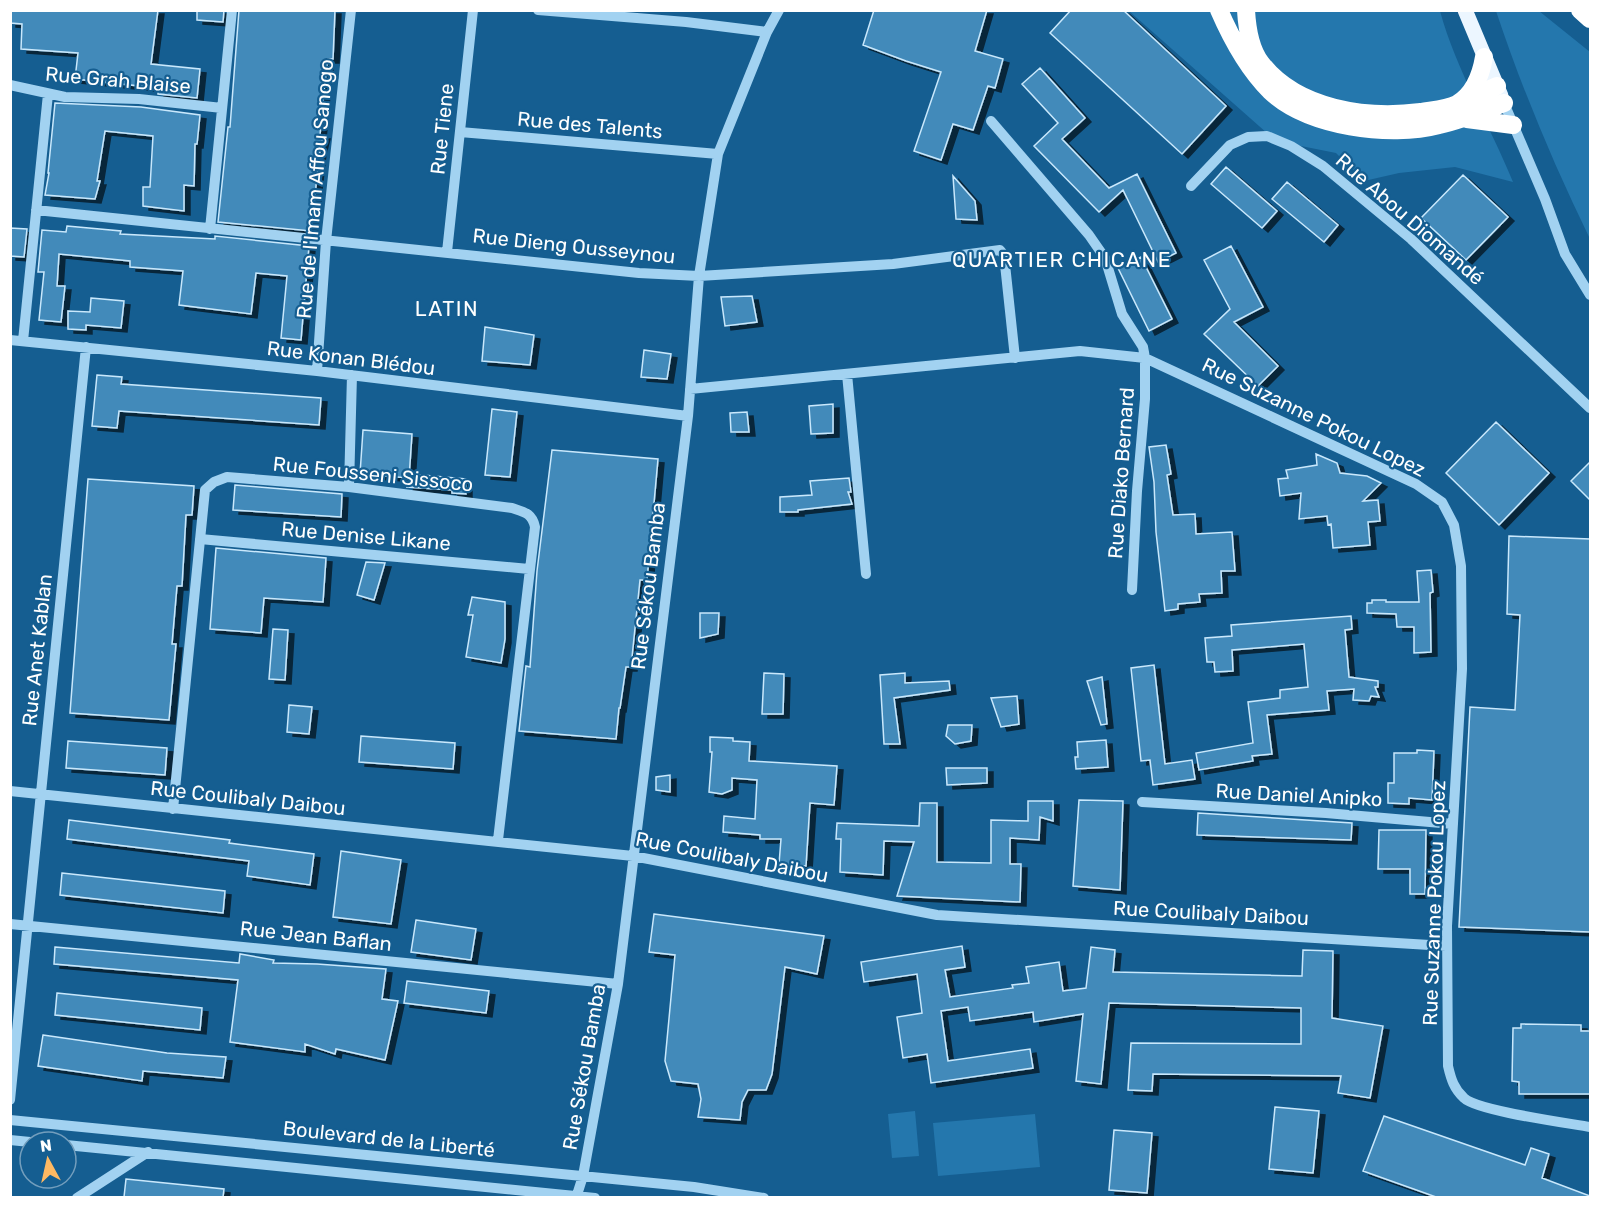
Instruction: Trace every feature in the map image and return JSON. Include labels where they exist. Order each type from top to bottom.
[{"type":"highway","points":[[1219,10],[1228,31],[1250,67],[1272,92],[1295,108],[1320,119],[1383,130],[1420,129],[1460,111],[1497,86]]},
{"type":"highway","points":[[1246,10],[1248,31],[1260,62],[1281,84],[1303,96],[1334,108],[1371,114],[1404,114],[1436,110],[1460,111],[1514,125]]},
{"type":"highway","points":[[1580,10],[1590,19]]},
{"type":"highway","points":[[1460,111],[1476,84],[1484,57]]},
{"type":"highway","points":[[1460,111],[1504,103]]},
{"type":"main road","points":[[1465,10],[1504,103]]},
{"type":"street","points":[[210,229],[232,10]]},
{"type":"street","name":"Rue de l'Imam Affou Sanogo","points":[[317,371],[326,241],[351,10]]},
{"type":"street","name":"Rue Tiene","points":[[447,252],[473,10]]},
{"type":"street","points":[[538,10],[687,16],[767,32]]},
{"type":"street","name":"Rue Sékou Bamba","points":[[577,1196],[583,1176],[618,984],[688,416],[699,276],[718,154],[778,10]]},
{"type":"street","name":"Rue Grah Blaise","points":[[10,85],[65,98],[139,99],[222,108]]},
{"type":"street","points":[[23,341],[48,94]]},
{"type":"street","points":[[1504,103],[1545,199],[1565,254],[1590,295]]},
{"type":"street","points":[[991,121],[1089,235],[1105,258],[1122,314],[1143,347],[1145,358]]},
{"type":"street","name":"Rue des Talents","points":[[460,132],[718,154]]},
{"type":"street","name":"Rue Abou Diomandé","points":[[1191,186],[1230,146],[1248,137],[1267,136],[1291,146],[1323,166],[1411,239],[1590,408]]},
{"type":"street","name":"Rue Dieng Ousseynou","points":[[36,210],[639,273],[699,276],[893,264],[1000,250],[1004,255],[1015,358]]},
{"type":"street","name":"Rue Konan Blédou","points":[[10,340],[317,371],[688,416]]},
{"type":"street","name":"Rue Anet Kablan","points":[[10,1100],[86,348]]},
{"type":"street","name":"Rue Suzanne Pokou Lopez","points":[[690,389],[1080,351],[1145,358],[1416,484],[1442,502],[1454,525],[1461,566],[1462,669],[1446,946],[1448,1066],[1453,1084],[1466,1100],[1486,1108],[1590,1127]]},
{"type":"street","name":"Rue Diako Bernard","points":[[1132,590],[1145,399],[1145,358]]},
{"type":"street","points":[[847,374],[866,574]]},
{"type":"street","points":[[349,487],[352,375]]},
{"type":"street","name":"Rue Fousseni Sissoco","points":[[172,809],[205,490],[214,482],[227,477],[349,487],[493,505],[512,508],[530,515],[535,527],[498,840]]},
{"type":"street","name":"Rue Denise Likane","points":[[200,539],[529,569]]},
{"type":"street","name":"Rue Coulibaly Daibou","points":[[10,791],[498,840],[633,856],[938,915],[1446,946]]},
{"type":"street","name":"Rue Daniel Anipko","points":[[1142,802],[1326,813],[1453,824]]},
{"type":"street","name":"Rue Jean Baflan","points":[[10,924],[618,984]]},
{"type":"street","name":"Boulevard de la Liberté","points":[[10,1120],[694,1187],[764,1197]]},
{"type":"street","name":"Boulevard de la Liberté","points":[[78,1146],[595,1197]]},
{"type":"street","points":[[77,1197],[148,1152]]},
{"type":"shaded area","points":[[1129,11],[1440,11],[1455,55],[1513,182],[1455,167],[1399,173],[1364,181],[1336,153],[1276,141]]},
{"type":"shaded area","points":[[1496,11],[1539,11],[1590,52],[1590,239],[1539,127]]},
{"type":"shaded area","points":[[915,1111],[919,1156],[892,1158],[888,1114]]},
{"type":"shaded area","points":[[1035,1114],[1040,1167],[938,1176],[933,1123]]},
{"type":"building","points":[[10,10],[158,10],[151,64],[200,69],[197,98],[158,94],[158,88],[75,79],[78,53],[21,49],[22,24],[10,23]]},
{"type":"building","points":[[197,10],[224,10],[223,22],[197,20]]},
{"type":"building","points":[[239,10],[335,10],[333,59],[328,59],[320,135],[324,135],[320,150],[311,231],[218,222],[228,127],[230,127]]},
{"type":"building","points":[[874,10],[987,10],[975,51],[1003,59],[995,88],[988,86],[973,130],[953,124],[941,160],[914,151],[941,72],[863,45]]},
{"type":"building","points":[[1071,10],[1123,10],[1226,106],[1182,154],[1050,33]]},
{"type":"building","points":[[1040,68],[1085,118],[1062,139],[1109,188],[1137,174],[1176,253],[1158,262],[1123,190],[1099,212],[1034,146],[1058,123],[1022,84]]},
{"type":"building","points":[[55,103],[141,107],[200,115],[197,144],[195,144],[194,186],[184,185],[184,211],[143,206],[143,187],[150,187],[153,136],[105,131],[97,181],[100,181],[95,199],[45,195]]},
{"type":"building","points":[[1226,167],[1277,211],[1262,228],[1211,184]]},
{"type":"building","points":[[1463,175],[1508,217],[1466,260],[1421,218]]},
{"type":"building","points":[[953,176],[975,201],[977,220],[956,219]]},
{"type":"building","points":[[1287,182],[1338,225],[1324,242],[1272,199]]},
{"type":"building","points":[[67,226],[121,231],[120,234],[215,239],[215,236],[309,246],[301,340],[281,338],[287,276],[256,273],[251,314],[179,305],[183,271],[130,267],[130,261],[59,254],[57,286],[65,286],[61,322],[39,320],[44,272],[38,272],[42,230],[66,232]]},
{"type":"building","points":[[10,228],[27,229],[24,257],[10,256]]},
{"type":"building","points":[[1231,246],[1263,307],[1234,322],[1278,366],[1258,386],[1204,334],[1230,309],[1204,260]]},
{"type":"building","points":[[1141,257],[1172,319],[1149,331],[1118,268]]},
{"type":"building","points":[[752,296],[757,322],[725,326],[721,297]]},
{"type":"building","points":[[91,298],[124,301],[121,328],[86,325],[86,330],[68,329],[68,311],[90,312]]},
{"type":"building","points":[[485,327],[534,335],[530,365],[482,361]]},
{"type":"building","points":[[644,350],[671,354],[667,379],[641,377]]},
{"type":"building","points":[[97,375],[122,377],[121,384],[321,398],[319,425],[119,411],[117,428],[92,426]]},
{"type":"building","points":[[833,404],[833,433],[811,434],[809,406]]},
{"type":"building","points":[[492,409],[517,412],[510,477],[485,475]]},
{"type":"building","points":[[747,412],[749,432],[731,432],[730,413]]},
{"type":"building","points":[[1496,422],[1549,473],[1499,525],[1446,473]]},
{"type":"building","points":[[363,430],[412,434],[409,478],[360,474]]},
{"type":"building","points":[[1166,445],[1171,474],[1167,475],[1173,515],[1195,514],[1196,534],[1232,532],[1235,571],[1221,571],[1222,593],[1199,594],[1200,602],[1178,604],[1178,609],[1165,611],[1149,447]]},
{"type":"building","points":[[552,450],[658,459],[647,580],[640,580],[631,667],[626,667],[616,739],[519,731],[526,666],[530,667],[537,571]]},
{"type":"building","points":[[1316,454],[1337,463],[1340,473],[1367,476],[1381,483],[1363,501],[1378,500],[1380,521],[1368,522],[1370,545],[1333,548],[1331,524],[1328,525],[1327,516],[1299,519],[1301,493],[1280,496],[1278,479],[1288,478],[1286,470],[1317,465]]},
{"type":"building","points":[[1590,462],[1590,500],[1571,481]]},
{"type":"building","points":[[411,474],[466,479],[466,494],[452,493],[452,490],[407,487]]},
{"type":"building","points":[[849,478],[851,492],[848,492],[852,504],[798,510],[798,512],[780,512],[780,497],[812,495],[810,481]]},
{"type":"building","points":[[88,479],[194,486],[192,515],[186,515],[182,586],[177,586],[172,644],[176,644],[169,720],[70,713]]},
{"type":"building","points":[[235,485],[342,494],[341,517],[233,510]]},
{"type":"building","points":[[1509,536],[1590,539],[1590,932],[1459,927],[1470,707],[1515,710],[1520,615],[1507,614]]},
{"type":"building","points":[[216,548],[326,558],[323,602],[264,598],[261,633],[210,629]]},
{"type":"building","points":[[366,562],[385,563],[374,600],[357,595]]},
{"type":"building","points":[[1431,570],[1433,592],[1430,593],[1431,652],[1414,653],[1414,627],[1397,627],[1396,614],[1367,613],[1367,603],[1372,603],[1372,600],[1419,602],[1417,571]]},
{"type":"building","points":[[472,597],[505,602],[505,639],[501,663],[466,657],[473,615],[468,615]]},
{"type":"building","points":[[700,613],[719,613],[718,634],[700,638]]},
{"type":"building","points":[[1351,616],[1352,629],[1345,630],[1349,677],[1378,681],[1378,687],[1375,687],[1379,697],[1371,696],[1369,701],[1353,700],[1354,689],[1327,691],[1329,710],[1267,715],[1272,754],[1252,756],[1253,761],[1199,770],[1196,753],[1253,743],[1248,702],[1280,698],[1280,690],[1308,687],[1304,644],[1232,650],[1233,671],[1215,672],[1214,662],[1207,662],[1205,638],[1232,636],[1231,625]]},
{"type":"building","points":[[273,629],[288,630],[285,680],[269,679]]},
{"type":"building","points":[[1154,665],[1165,764],[1192,760],[1195,779],[1153,785],[1150,760],[1141,761],[1131,668]]},
{"type":"building","points":[[764,673],[784,674],[783,714],[762,714]]},
{"type":"building","points":[[905,673],[905,683],[949,681],[950,690],[894,698],[900,744],[884,744],[880,675]]},
{"type":"building","points":[[1102,677],[1107,724],[1101,725],[1087,681]]},
{"type":"building","points":[[1017,696],[1019,724],[1001,727],[991,698]]},
{"type":"building","points":[[289,705],[312,707],[309,734],[287,732]]},
{"type":"building","points":[[948,725],[972,725],[971,741],[955,744],[946,736]]},
{"type":"building","points":[[361,736],[455,743],[453,769],[359,762]]},
{"type":"building","points":[[710,737],[733,738],[733,741],[750,742],[749,761],[837,766],[834,805],[810,803],[806,866],[779,864],[781,839],[760,839],[760,835],[723,832],[724,816],[755,819],[757,780],[732,778],[732,790],[722,794],[709,792],[712,752],[710,752]]},
{"type":"building","points":[[1106,740],[1108,767],[1076,769],[1077,742]]},
{"type":"building","points":[[68,741],[167,748],[165,775],[66,768]]},
{"type":"building","points":[[1417,750],[1434,751],[1432,800],[1409,798],[1409,804],[1388,803],[1388,783],[1394,783],[1394,753],[1417,753]]},
{"type":"building","points":[[946,768],[987,768],[987,783],[947,785]]},
{"type":"building","points":[[670,775],[670,792],[656,790],[656,777]]},
{"type":"building","points":[[1079,800],[1123,801],[1120,890],[1073,886]]},
{"type":"building","points":[[1028,801],[1053,801],[1053,821],[1040,817],[1039,840],[1010,838],[1010,864],[1021,864],[1020,902],[897,896],[914,842],[884,841],[883,875],[840,872],[841,839],[836,839],[837,823],[919,826],[920,803],[937,803],[937,862],[991,863],[991,820],[1028,821]]},
{"type":"building","points":[[1198,813],[1352,823],[1351,840],[1197,835]]},
{"type":"building","points":[[69,820],[230,840],[229,843],[314,854],[310,885],[247,876],[249,861],[67,839]]},
{"type":"building","points":[[1379,830],[1426,830],[1425,894],[1410,894],[1410,869],[1378,869]]},
{"type":"building","points":[[341,851],[401,860],[391,924],[333,917]]},
{"type":"building","points":[[62,873],[225,891],[223,913],[60,895]]},
{"type":"building","points":[[654,914],[824,936],[817,974],[785,967],[772,1074],[766,1090],[748,1090],[742,1102],[740,1120],[698,1117],[701,1099],[698,1084],[671,1081],[665,1061],[675,955],[649,952]]},
{"type":"building","points":[[416,920],[476,929],[471,960],[411,952]]},
{"type":"building","points":[[962,946],[965,967],[945,970],[950,997],[1013,988],[1012,985],[1029,983],[1026,967],[1059,962],[1063,991],[1086,988],[1091,947],[1115,950],[1113,972],[1302,976],[1303,950],[1333,951],[1332,1018],[1383,1026],[1370,1098],[1338,1093],[1341,1076],[1153,1074],[1152,1091],[1128,1090],[1131,1043],[1301,1044],[1301,1008],[1109,1003],[1101,1084],[1076,1081],[1083,1014],[1034,1022],[1033,1012],[970,1021],[968,1007],[941,1011],[948,1061],[1030,1049],[1033,1068],[931,1083],[927,1054],[903,1058],[897,1017],[922,1013],[917,974],[864,982],[861,962]]},
{"type":"building","points":[[55,947],[239,963],[240,954],[274,960],[273,963],[386,969],[382,999],[398,1001],[385,1060],[336,1049],[335,1054],[305,1044],[305,1052],[230,1042],[238,980],[54,964]]},
{"type":"building","points":[[407,981],[489,991],[486,1013],[404,1003]]},
{"type":"building","points":[[57,993],[202,1008],[200,1030],[55,1015]]},
{"type":"building","points":[[1521,1024],[1581,1025],[1581,1031],[1590,1031],[1590,1094],[1519,1094],[1519,1082],[1512,1081],[1513,1028],[1521,1028]]},
{"type":"building","points":[[43,1035],[167,1053],[226,1057],[223,1078],[143,1071],[142,1081],[38,1066]]},
{"type":"building","points":[[1275,1107],[1319,1111],[1313,1173],[1269,1169]]},
{"type":"building","points":[[1384,1116],[1525,1165],[1531,1148],[1549,1154],[1542,1178],[1590,1197],[1436,1197],[1363,1171]]},
{"type":"building","points":[[1114,1130],[1152,1133],[1147,1193],[1109,1190]]},
{"type":"building","points":[[126,1179],[224,1189],[223,1197],[124,1197]]},
{"type":"district","name":"QUARTIER CHICANE","points":[[1062,260]]},
{"type":"district","name":"LATIN","points":[[447,309]]}]
